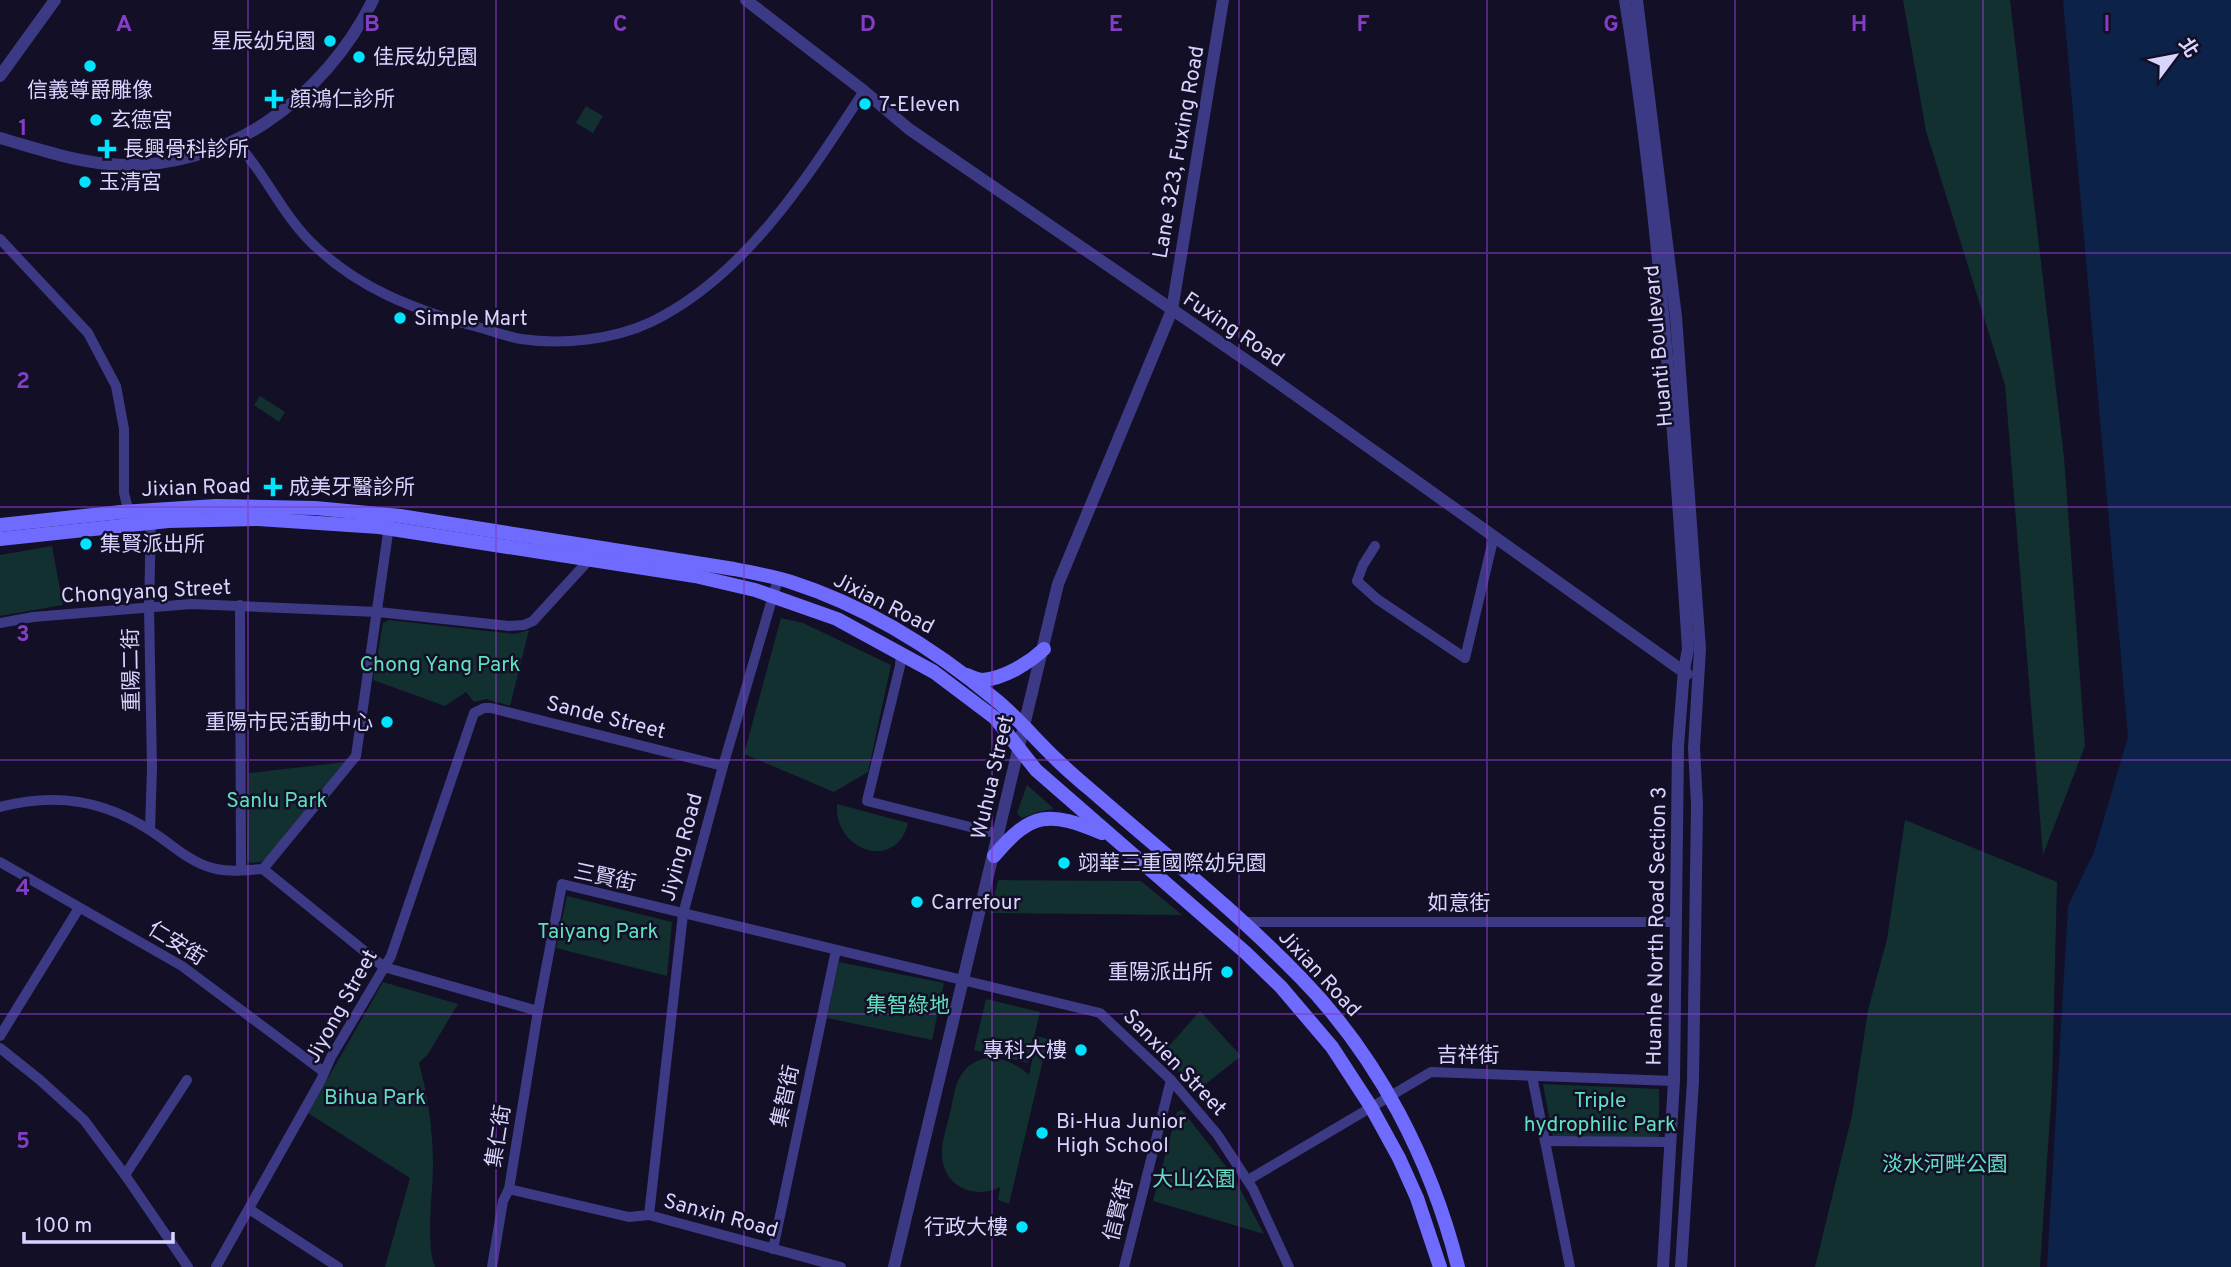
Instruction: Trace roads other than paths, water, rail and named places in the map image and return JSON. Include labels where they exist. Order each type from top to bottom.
[{"type":"main road","name":"Jixian Road","points":[[0,524],[151,517],[390,522],[690,560],[789,581],[847,605],[923,646],[962,673],[1024,726],[1058,762],[1243,922],[1302,979],[1352,1039],[1390,1096],[1424,1163],[1449,1230],[1458,1267]]},
{"type":"main road","name":"Jixian Road","points":[[0,539],[130,518]]},
{"type":"main road","name":"Jixian Road","points":[[390,522],[589,560],[695,576],[772,595],[837,619],[934,672],[995,718],[1036,770],[1246,953],[1281,987],[1332,1047],[1371,1107],[1417,1198],[1440,1267]]},
{"type":"main road","points":[[962,673],[982,680],[993,677],[1021,666],[1044,649]]},
{"type":"main road","points":[[994,856],[1010,837],[1027,824],[1047,818],[1065,819],[1114,838]]},
{"type":"street","points":[[0,76],[55,0]]},
{"type":"street","points":[[0,138],[108,164],[157,163],[185,158],[236,142],[275,117],[308,90],[344,47],[373,0]]},
{"type":"street","name":"Fuxing Road","points":[[746,0],[909,129],[1172,310],[1684,670],[1699,690]]},
{"type":"street","name":"Lane 323, Fuxing Road","points":[[1172,310],[1223,0]]},
{"type":"street","name":"Huanti Boulevard","points":[[1625,0],[1635,30],[1676,317],[1700,649],[1699,690]]},
{"type":"street","name":"Huanti Boulevard","points":[[1635,30],[1637,0]]},
{"type":"street","points":[[236,142],[305,237],[353,277],[398,302],[456,321],[520,339],[562,341],[614,335],[643,325],[683,303],[708,284],[758,236],[808,176],[864,91]]},
{"type":"street","name":"Huanti Boulevard","points":[[1651,150],[1688,649],[1684,670]]},
{"type":"street","points":[[0,239],[88,333],[116,386],[124,429],[124,493],[130,518]]},
{"type":"street","name":"Wuhua Street","points":[[894,1267],[1058,584],[1172,310]]},
{"type":"street","name":"重陽二街","points":[[150,830],[151,517]]},
{"type":"street","points":[[263,869],[356,756],[390,522]]},
{"type":"street","points":[[1375,547],[1363,565],[1357,581],[1377,599],[1465,659],[1494,536]]},
{"type":"street","name":"Chongyang Street","points":[[0,622],[191,604],[378,612],[509,626],[524,625],[533,621],[589,560]]},
{"type":"street","name":"Jiying Road","points":[[649,1215],[683,914],[778,579]]},
{"type":"street","points":[[240,606],[241,870]]},
{"type":"street","points":[[901,653],[867,801],[998,834]]},
{"type":"street","name":"Huanhe North Road Section 3","points":[[1663,1267],[1674,1081],[1678,747],[1684,670]]},
{"type":"street","name":"Huanhe North Road Section 3","points":[[1681,1267],[1693,1081],[1697,804],[1694,748],[1699,690]]},
{"type":"street","name":"Sande Street","points":[[479,710],[491,708],[723,766]]},
{"type":"street","name":"Jiyong Street","points":[[216,1267],[331,1057],[391,956],[471,719],[479,710]]},
{"type":"street","points":[[0,807],[26,800],[72,800],[131,817],[208,867],[227,870],[263,869],[384,967],[538,1011]]},
{"type":"street","name":"仁安街","points":[[0,862],[182,966],[324,1072]]},
{"type":"street","points":[[1676,864],[1696,864]]},
{"type":"street","name":"三賢街","points":[[538,1011],[562,884],[836,950]]},
{"type":"street","points":[[0,1036],[79,908]]},
{"type":"street","name":"如意街","points":[[1243,922],[1676,922]]},
{"type":"street","name":"Sanxien Street","points":[[836,950],[1100,1013],[1171,1080],[1203,1115],[1248,1180],[1289,1267]]},
{"type":"street","name":"集智街","points":[[773,1249],[836,950]]},
{"type":"street","name":"集仁街","points":[[492,1267],[503,1201],[509,1189],[538,1011]]},
{"type":"street","points":[[0,1048],[84,1120],[188,1267]]},
{"type":"street","name":"吉祥街","points":[[1248,1180],[1431,1072],[1674,1081]]},
{"type":"street","points":[[1532,1076],[1570,1267]]},
{"type":"street","points":[[125,1175],[187,1080]]},
{"type":"street","name":"信賢街","points":[[1124,1267],[1171,1080]]},
{"type":"street","points":[[1545,1141],[1671,1142]]},
{"type":"street","name":"Sanxin Road","points":[[509,1189],[629,1217],[649,1215],[841,1267]]},
{"type":"street","points":[[249,1209],[338,1267]]},
{"type":"water","points":[[2063,0],[2231,0],[2231,1267],[2047,1267],[2068,906],[2094,852],[2128,737]]},
{"type":"place","name":"星辰幼兒園","points":[[330,41]]},
{"type":"place","name":"佳辰幼兒園","points":[[359,57]]},
{"type":"place","name":"信義尊爵雕像","points":[[90,66]]},
{"type":"place","name":"顏鴻仁診所","points":[[274,99]]},
{"type":"place","name":"7-Eleven","points":[[865,104]]},
{"type":"place","name":"玄德宮","points":[[96,120]]},
{"type":"place","name":"長興骨科診所","points":[[107,149]]},
{"type":"place","name":"玉清宮","points":[[85,182]]},
{"type":"place","name":"Simple Mart","points":[[400,318]]},
{"type":"place","name":"成美牙醫診所","points":[[273,487]]},
{"type":"place","name":"集賢派出所","points":[[86,544]]},
{"type":"place","name":"重陽市民活動中心","points":[[387,722]]},
{"type":"place","name":"翊華三重國際幼兒園","points":[[1064,863]]},
{"type":"place","name":"Carrefour","points":[[917,902]]},
{"type":"place","name":"重陽派出所","points":[[1227,972]]},
{"type":"place","name":"專科大樓","points":[[1081,1050]]},
{"type":"place","name":"Bi-Hua Junior High School","points":[[1042,1133]]},
{"type":"place","name":"行政大樓","points":[[1022,1227]]},
{"type":"park label","name":"Chong Yang Park","points":[[440,664]]},
{"type":"park label","name":"Sanlu Park","points":[[277,800]]},
{"type":"park label","name":"Taiyang Park","points":[[598,931]]},
{"type":"park label","name":"集智綠地","points":[[908,1005]]},
{"type":"park label","name":"Bihua Park","points":[[375,1097]]},
{"type":"park label","name":"Triple hydrophilic Park","points":[[1600,1112]]},
{"type":"park label","name":"淡水河畔公園","points":[[1945,1164]]},
{"type":"park label","name":"大山公園","points":[[1194,1179]]}]
